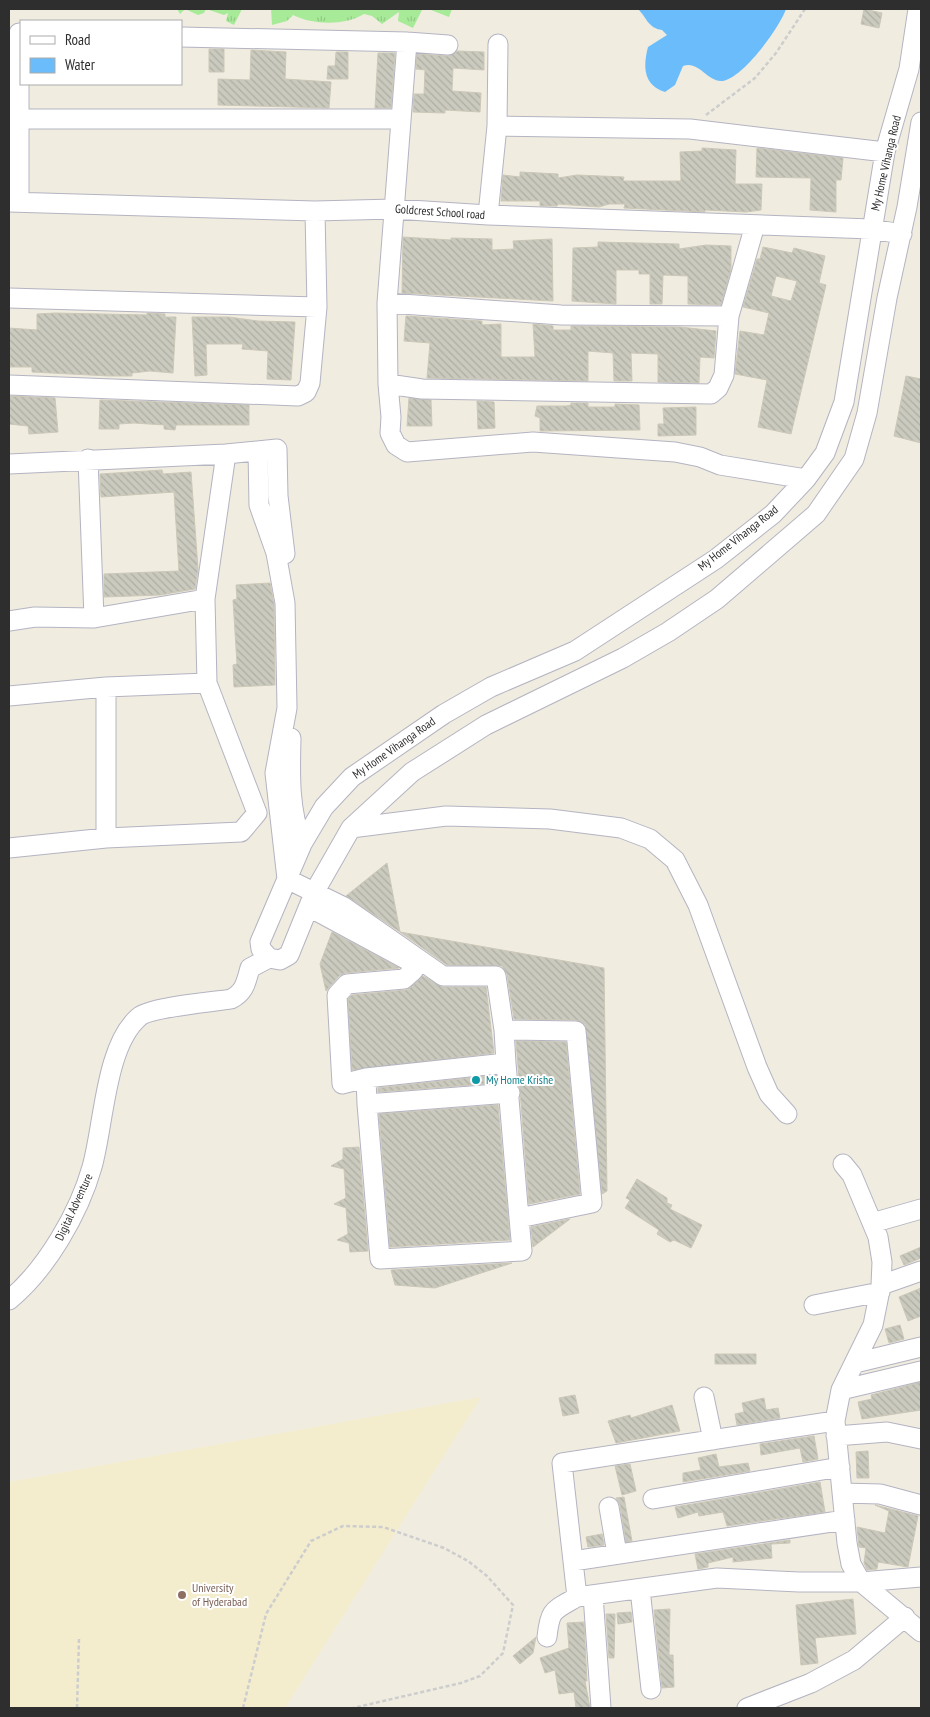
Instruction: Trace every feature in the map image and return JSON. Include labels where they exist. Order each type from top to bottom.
[{"type":"street","name":"My Home Vihanga Road","points":[[268,958],[261,949],[260,942],[302,844],[324,807],[352,777],[444,714],[491,687],[575,651],[716,559],[773,514],[806,479],[825,453],[844,402],[885,152],[909,69],[918,9]]},
{"type":"street","points":[[14,202],[20,119],[20,33]]},
{"type":"street","points":[[182,37],[407,42],[448,45]]},
{"type":"street","points":[[407,42],[387,303],[388,384],[392,416],[390,433],[396,444],[407,452],[533,442],[674,452],[700,457],[720,465],[806,479]]},
{"type":"street","points":[[488,215],[497,126],[498,44]]},
{"type":"street","points":[[20,119],[400,119]]},
{"type":"street","points":[[268,958],[280,960],[289,955],[312,899],[351,828],[412,772],[486,725],[542,696],[624,658],[684,621],[717,599],[816,514],[854,459],[873,387],[887,298],[917,167],[921,122]]},
{"type":"street","points":[[497,126],[690,129],[885,152]]},
{"type":"street","name":"Goldcrest School road","points":[[14,202],[315,211],[394,209],[488,215],[871,229],[902,234]]},
{"type":"street","points":[[9,385],[298,396],[306,392],[310,383],[317,307],[315,211]]},
{"type":"street","points":[[388,384],[422,389],[711,394],[718,388],[724,375],[729,316],[755,225]]},
{"type":"street","points":[[9,298],[317,307]]},
{"type":"street","points":[[387,303],[561,315],[729,316]]},
{"type":"street","points":[[9,464],[226,454],[276,449],[278,496],[295,639],[289,783],[295,824],[302,844]]},
{"type":"street","points":[[258,451],[259,505],[276,552],[285,603],[287,708],[275,774],[287,879],[312,899],[409,960],[413,971],[404,979]]},
{"type":"street","points":[[9,848],[106,838],[241,832],[257,813],[208,683],[205,599],[226,454]]},
{"type":"street","points":[[88,459],[94,618]]},
{"type":"street","points":[[9,621],[35,617],[94,618],[205,599]]},
{"type":"street","points":[[9,696],[106,687],[208,683]]},
{"type":"street","points":[[106,687],[106,838]]},
{"type":"street","points":[[351,828],[446,816],[540,819],[621,828],[650,839],[675,860],[698,905],[757,1066],[769,1094],[787,1114]]},
{"type":"street","points":[[312,899],[344,907],[443,976]]},
{"type":"street","name":"Digital Adventure","points":[[9,1300],[19,1292],[54,1249],[74,1211],[92,1168],[112,1066],[128,1028],[140,1015],[231,999],[245,988],[250,968],[268,958]]},
{"type":"street","points":[[366,1078],[380,1259],[522,1251],[510,1093],[504,1030],[496,976],[443,976],[347,984],[337,995],[342,1084],[366,1078],[506,1063]]},
{"type":"street","points":[[504,1030],[576,1031],[592,1203],[519,1218]]},
{"type":"street","points":[[367,1104],[510,1093]]},
{"type":"street","points":[[843,1164],[852,1175],[878,1237],[882,1262],[881,1288],[873,1325],[841,1390],[835,1429],[847,1543],[852,1564],[861,1582],[921,1632]]},
{"type":"street","points":[[872,1223],[921,1209]]},
{"type":"street","points":[[814,1304],[881,1288],[921,1270]]},
{"type":"street","points":[[855,1363],[921,1347]]},
{"type":"street","points":[[841,1390],[921,1371]]},
{"type":"street","points":[[704,1397],[712,1440]]},
{"type":"street","points":[[601,1708],[585,1596],[573,1560],[562,1463],[712,1440],[835,1429],[887,1432],[921,1439]]},
{"type":"street","points":[[653,1499],[840,1467]]},
{"type":"street","points":[[842,1493],[880,1494],[921,1505]]},
{"type":"street","points":[[609,1507],[617,1554]]},
{"type":"street","points":[[573,1560],[845,1520]]},
{"type":"street","points":[[547,1637],[550,1616],[559,1608],[585,1596],[717,1578],[799,1582],[861,1582],[921,1577]]},
{"type":"street","points":[[640,1589],[651,1689]]},
{"type":"street","points":[[747,1708],[812,1683],[854,1660],[905,1617]]},
{"type":"path","points":[[690,129],[755,78],[776,53],[805,9]]},
{"type":"path","points":[[243,1708],[266,1614],[311,1541],[343,1526],[383,1527],[444,1548],[487,1576],[513,1605],[503,1652],[480,1676],[461,1684],[353,1708]]},
{"type":"path","points":[[77,1708],[79,1639]]},
{"type":"shaded area","name":"University of Hyderabad","points":[[481,1397],[285,1708],[9,1708],[9,1482]]},
{"type":"green space","points":[[177,9],[185,9],[180,14]]},
{"type":"green space","points":[[185,9],[206,9],[204,13],[198,15]]},
{"type":"green space","points":[[206,9],[242,9],[234,25],[226,21],[228,13],[224,15]]},
{"type":"green space","points":[[271,9],[452,9],[449,17],[431,10],[422,10],[413,28],[398,21],[399,12],[382,24],[372,16],[364,14],[347,21],[328,23],[310,21],[293,15],[287,21],[272,25]]},
{"type":"water","points":[[638,9],[786,9],[776,28],[759,52],[729,79],[716,80],[698,68],[688,65],[683,66],[675,85],[665,92],[652,85],[646,74],[645,61],[648,47],[667,35],[662,30],[651,25]]},
{"type":"building","points":[[864,9],[882,13],[879,28],[861,24]]},
{"type":"building","points":[[209,49],[224,49],[224,72],[209,72]]},
{"type":"building","points":[[251,50],[286,52],[285,79],[331,82],[329,108],[218,105],[218,79],[250,80]]},
{"type":"building","points":[[458,51],[484,52],[484,70],[453,68],[452,91],[481,93],[480,112],[445,110],[445,113],[413,112],[414,94],[424,94],[425,70],[416,69],[417,54],[448,56]]},
{"type":"building","points":[[336,52],[348,52],[348,79],[327,79],[328,66],[335,66]]},
{"type":"building","points":[[378,53],[395,53],[391,108],[375,108]]},
{"type":"building","points":[[702,148],[736,150],[735,184],[762,184],[761,210],[746,212],[705,210],[705,212],[624,208],[625,204],[609,204],[599,207],[558,204],[557,206],[540,206],[540,201],[501,201],[503,175],[520,177],[520,172],[558,174],[558,178],[577,175],[624,177],[623,181],[681,181],[680,152],[702,151]]},
{"type":"building","points":[[757,148],[843,158],[841,180],[836,180],[836,212],[810,210],[811,178],[756,177]]},
{"type":"building","points":[[403,237],[451,240],[451,238],[492,239],[492,250],[514,249],[513,241],[552,239],[553,301],[402,293]]},
{"type":"building","points":[[598,242],[679,244],[679,249],[706,245],[731,246],[731,269],[721,305],[688,304],[688,276],[663,275],[662,304],[650,304],[650,274],[639,274],[639,270],[616,270],[616,304],[572,301],[573,248],[598,247]]},
{"type":"building","points":[[763,247],[792,253],[794,248],[825,256],[819,283],[826,285],[791,434],[758,427],[767,380],[735,374],[740,331],[764,335],[769,313],[743,307],[757,259],[760,259]],"holes":[[[776,276],[797,281],[791,301],[771,296]]]},
{"type":"building","points":[[147,313],[165,314],[165,317],[176,317],[173,373],[150,371],[132,373],[132,376],[109,376],[32,372],[32,367],[10,367],[9,328],[37,330],[37,314],[147,315]]},
{"type":"building","points":[[406,316],[482,321],[482,325],[501,324],[501,357],[535,357],[533,324],[553,326],[553,330],[571,330],[571,326],[680,327],[716,331],[714,358],[700,357],[699,383],[658,382],[658,354],[631,353],[632,381],[614,381],[613,353],[588,351],[588,381],[427,378],[430,343],[404,341]]},
{"type":"building","points":[[192,317],[229,317],[258,321],[295,322],[291,380],[267,379],[268,351],[242,349],[243,344],[206,344],[207,375],[195,376]]},
{"type":"building","points":[[906,376],[921,379],[921,443],[894,436]]},
{"type":"building","points":[[9,396],[55,398],[58,432],[29,434],[28,426],[9,424]]},
{"type":"building","points":[[409,398],[431,400],[432,426],[407,426]]},
{"type":"building","points":[[100,400],[249,405],[249,425],[176,425],[175,430],[164,429],[164,425],[134,423],[119,424],[119,429],[99,429]]},
{"type":"building","points":[[477,401],[494,402],[495,428],[478,429]]},
{"type":"building","points":[[571,403],[588,403],[588,407],[615,407],[615,404],[639,405],[640,430],[540,431],[540,418],[535,416],[537,406],[566,406],[571,405]]},
{"type":"building","points":[[696,407],[696,435],[658,436],[658,424],[664,424],[663,408]]},
{"type":"building","points":[[162,470],[163,474],[191,472],[198,569],[195,589],[160,595],[104,597],[104,574],[179,571],[174,492],[101,497],[100,474]]},
{"type":"building","points":[[270,583],[274,604],[275,685],[234,687],[233,665],[237,664],[233,600],[237,599],[236,585]]},
{"type":"building","points":[[387,863],[400,932],[346,896]]},
{"type":"building","points":[[332,932],[399,968],[345,973],[339,976],[326,991],[320,964]]},
{"type":"building","points":[[400,932],[604,968],[607,1191],[602,1194],[585,1024],[576,1020],[514,1019],[507,974],[502,966],[447,965]]},
{"type":"building","points":[[423,976],[442,987],[486,987],[494,1053],[352,1070],[348,999],[352,995],[406,990]]},
{"type":"building","points":[[516,1041],[566,1042],[580,1194],[529,1204]]},
{"type":"building","points":[[496,1075],[496,1083],[378,1092],[378,1088]]},
{"type":"building","points":[[498,1105],[510,1240],[390,1247],[379,1114]]},
{"type":"building","points":[[359,1147],[368,1251],[350,1252],[349,1243],[337,1240],[348,1234],[346,1208],[334,1204],[346,1198],[344,1169],[331,1166],[343,1159],[343,1148]]},
{"type":"building","points":[[637,1179],[667,1198],[667,1203],[672,1205],[670,1209],[702,1225],[691,1248],[674,1240],[670,1242],[657,1234],[659,1230],[625,1208],[630,1200],[626,1198]]},
{"type":"building","points":[[570,1219],[533,1247],[531,1227]]},
{"type":"building","points":[[921,1247],[921,1258],[904,1265],[900,1256]]},
{"type":"building","points":[[512,1263],[435,1288],[395,1285],[391,1270]]},
{"type":"building","points":[[921,1288],[921,1316],[908,1321],[899,1297]]},
{"type":"building","points":[[900,1325],[904,1339],[889,1343],[885,1329]]},
{"type":"building","points":[[715,1354],[756,1354],[756,1364],[715,1364]]},
{"type":"building","points":[[921,1382],[921,1410],[862,1419],[858,1402],[872,1399],[871,1395]]},
{"type":"building","points":[[575,1395],[579,1413],[563,1416],[559,1398]]},
{"type":"building","points":[[764,1398],[766,1410],[778,1408],[780,1418],[737,1425],[735,1414],[744,1412],[742,1403]]},
{"type":"building","points":[[672,1405],[680,1431],[616,1443],[608,1421],[630,1415],[631,1418]]},
{"type":"building","points":[[814,1436],[818,1459],[803,1462],[800,1448],[761,1455],[760,1444]]},
{"type":"building","points":[[868,1451],[869,1478],[857,1478],[856,1452]]},
{"type":"building","points":[[716,1454],[719,1467],[748,1463],[750,1471],[683,1482],[683,1473],[701,1470],[698,1458]]},
{"type":"building","points":[[630,1464],[636,1491],[622,1495],[615,1466]]},
{"type":"building","points":[[820,1482],[825,1512],[727,1526],[723,1512],[699,1516],[698,1512],[678,1518],[675,1507]]},
{"type":"building","points":[[624,1497],[632,1541],[626,1542],[620,1505],[616,1498]]},
{"type":"building","points":[[875,1505],[918,1516],[908,1567],[878,1562],[877,1569],[867,1570],[864,1563],[866,1548],[859,1547],[857,1527],[885,1533],[889,1511]]},
{"type":"building","points":[[602,1534],[604,1545],[588,1547],[586,1537]]},
{"type":"building","points":[[790,1540],[790,1543],[771,1544],[772,1558],[733,1562],[733,1557],[708,1563],[708,1567],[698,1569],[695,1554]]},
{"type":"building","points":[[853,1599],[856,1634],[815,1638],[818,1663],[801,1665],[796,1605]]},
{"type":"building","points":[[670,1609],[669,1655],[673,1655],[674,1687],[662,1688],[654,1610]]},
{"type":"building","points":[[631,1612],[632,1622],[618,1624],[617,1613]]},
{"type":"building","points":[[606,1614],[615,1614],[614,1658],[609,1658]]},
{"type":"building","points":[[584,1622],[587,1681],[585,1681],[590,1708],[576,1708],[574,1692],[559,1694],[555,1670],[545,1673],[540,1658],[569,1648],[567,1623]]},
{"type":"building","points":[[536,1637],[533,1653],[520,1664],[513,1656]]},
{"type":"place","name":"My Home Krishe","points":[[476,1080]]},
{"type":"place","name":"University of Hyderabad","points":[[182,1595]]}]
